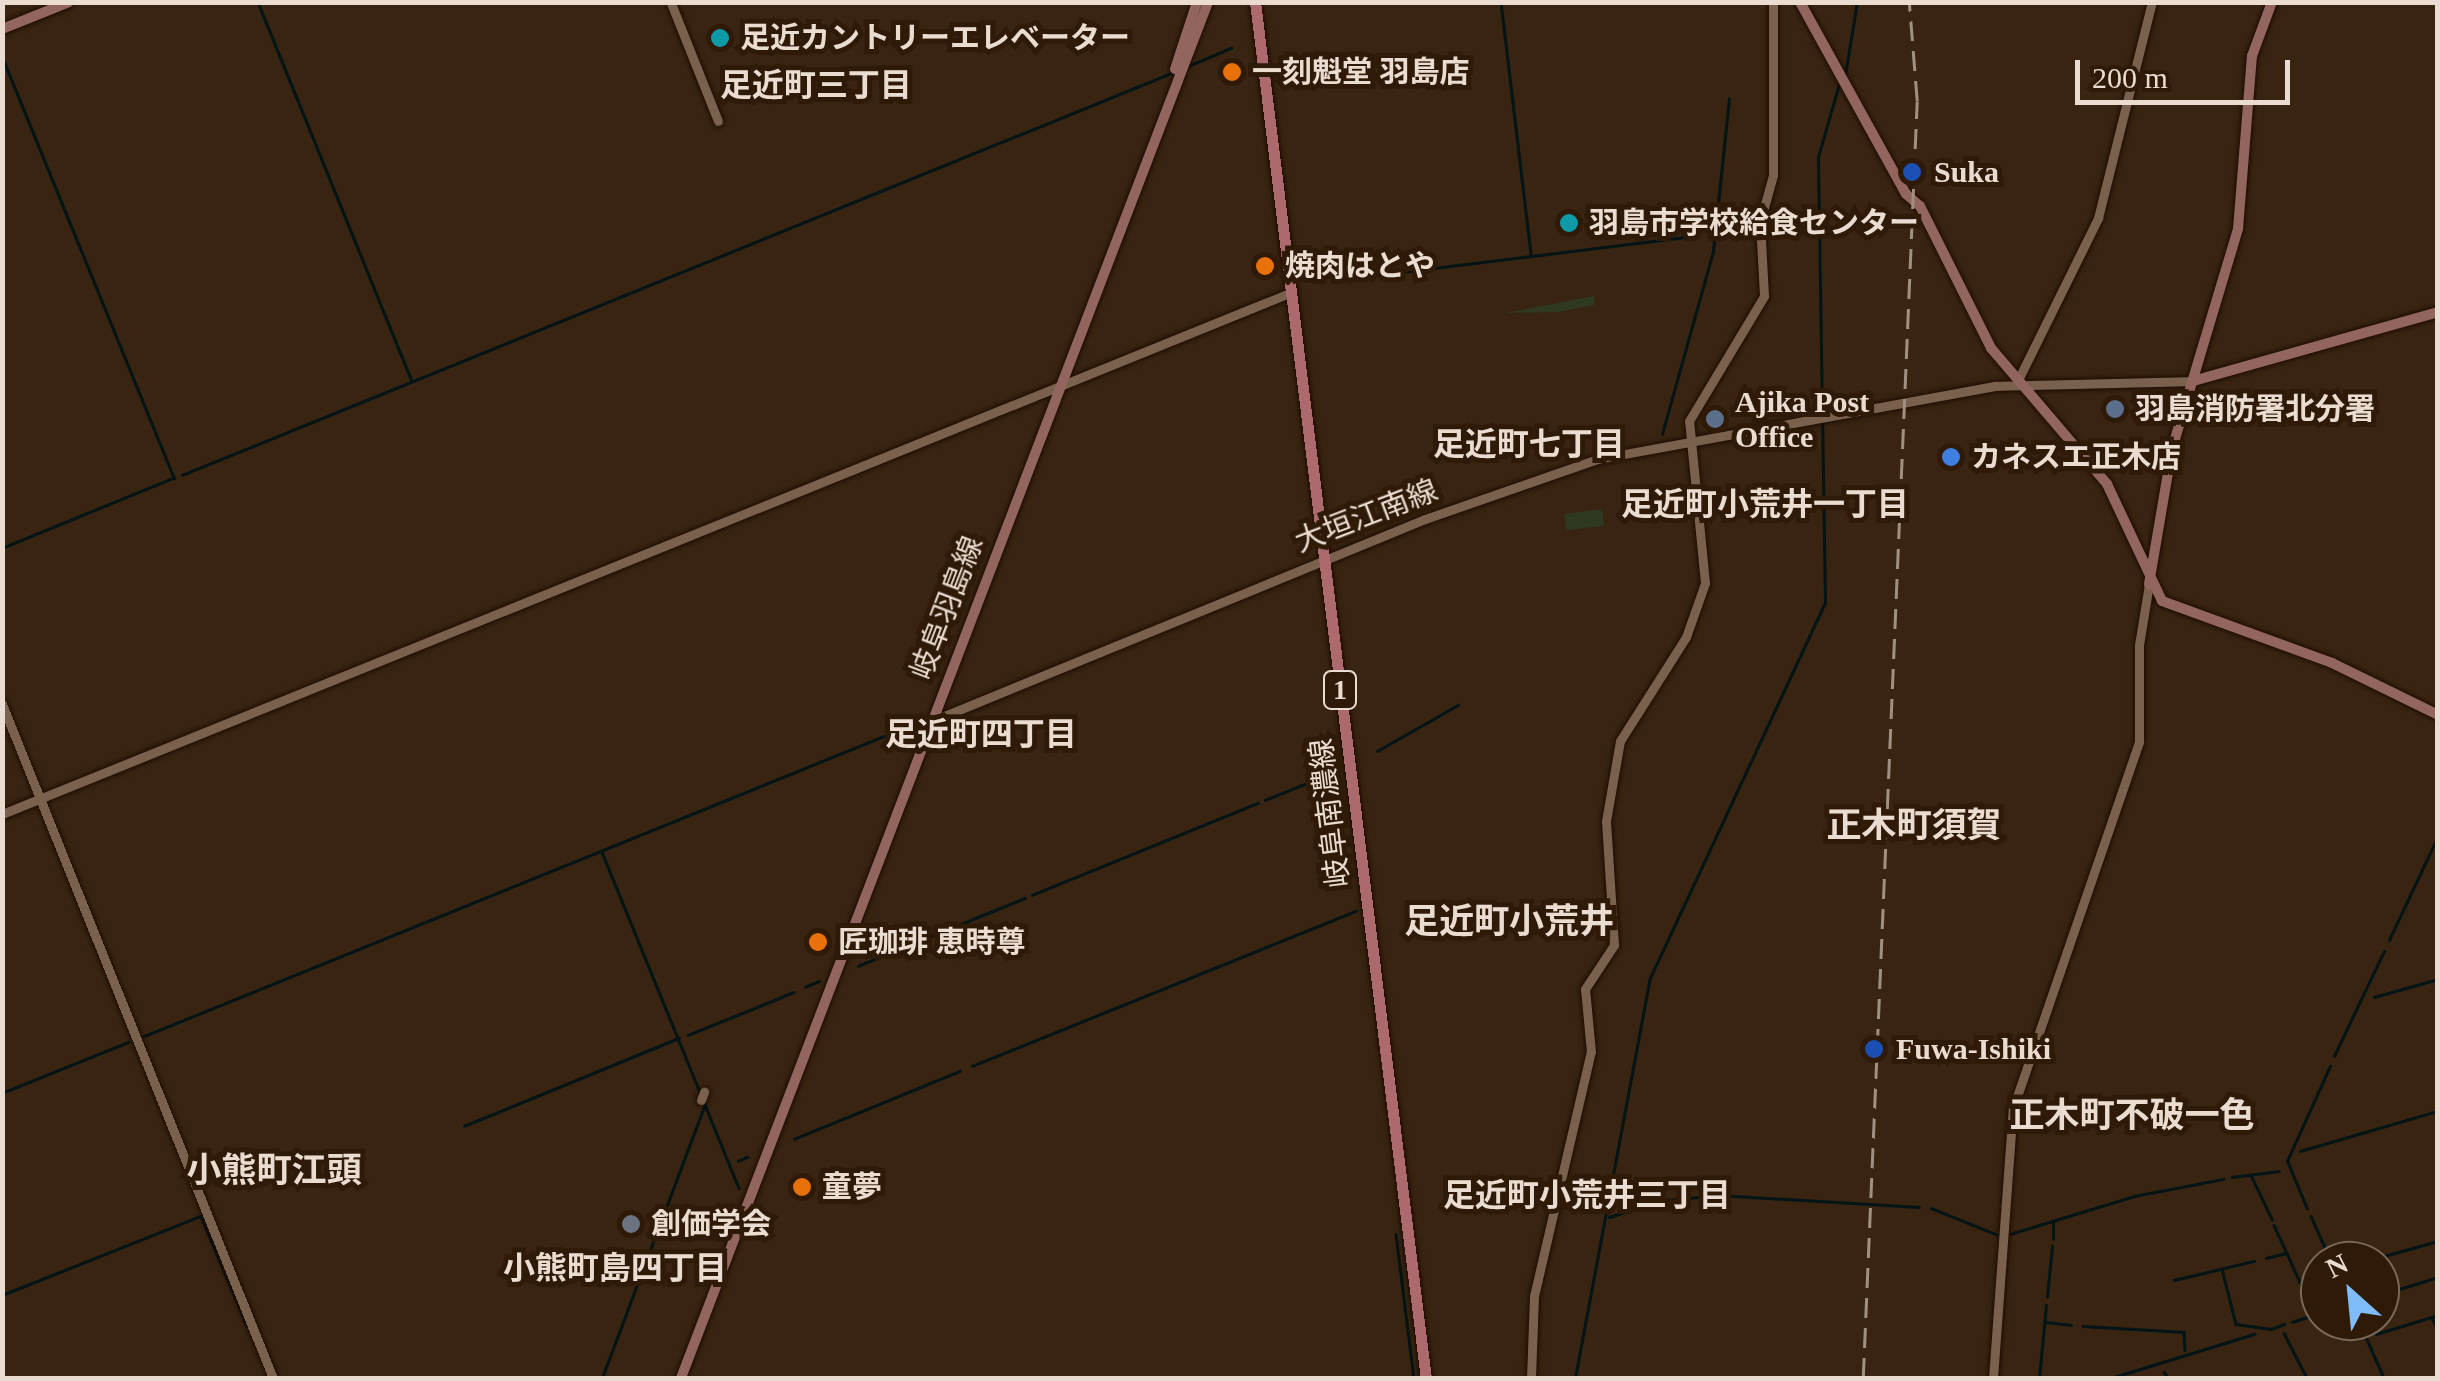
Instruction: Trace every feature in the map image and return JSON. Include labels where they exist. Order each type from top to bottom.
[{"type":"main road","points":[[2,30],[69,2]]},
{"type":"main road","name":"岐阜羽島線","points":[[1174,80],[1197,2]]},
{"type":"main road","name":"岐阜羽島線","points":[[681,1378],[1174,80],[1208,2]]},
{"type":"main road","name":"岐阜南濃線","points":[[1255,2],[1426,1378]]},
{"type":"main road","points":[[1800,2],[1920,206],[1991,348],[2107,484],[2149,584],[2180,612],[2332,663],[2438,716]]},
{"type":"main road","points":[[2149,584],[2172,449],[2238,229],[2252,56],[2272,2]]},
{"type":"main road","points":[[2193,382],[2438,312]]},
{"type":"street","points":[[1531,1378],[1534,1296],[1591,1052],[1585,988],[1614,944],[1606,821],[1620,741],[1686,637],[1705,582],[1688,439],[1694,408],[1764,296],[1760,222],[1774,174],[1773,2]]},
{"type":"street","points":[[2018,382],[2098,218],[2152,2]]},
{"type":"street","points":[[671,3],[718,121]]},
{"type":"street","points":[[2,814],[1292,292]]},
{"type":"street","name":"大垣江南線","points":[[932,721],[1495,492],[1688,439],[2018,382],[2150,387],[2193,382]]},
{"type":"street","points":[[1993,1378],[2013,1108],[2139,742],[2139,644],[2149,584]]},
{"type":"street","points":[[2,704],[273,1378]]},
{"type":"green space","points":[[1594,296],[1594,305],[1558,312],[1505,313]]},
{"type":"green space","points":[[1602,509],[1604,526],[1566,531],[1564,514]]},
{"type":"waterway","points":[[258,2],[412,381]]},
{"type":"waterway","points":[[1501,2],[1531,254]]},
{"type":"waterway","points":[[1845,75],[1857,2]]},
{"type":"waterway","points":[[1186,67],[1231,48]]},
{"type":"waterway","points":[[2,56],[174,478]]},
{"type":"waterway","points":[[182,475],[1174,72]]},
{"type":"waterway","points":[[1822,414],[1818,157],[1840,81]]},
{"type":"waterway","points":[[1662,434],[1713,251],[1729,99]]},
{"type":"waterway","points":[[1344,279],[1693,236]]},
{"type":"waterway","points":[[1575,1378],[1650,978],[1825,603],[1822,422]]},
{"type":"waterway","points":[[2,548],[173,478]]},
{"type":"waterway","points":[[1377,751],[1458,705]]},
{"type":"waterway","points":[[142,1037],[916,723]]},
{"type":"waterway","points":[[1265,800],[1332,773]]},
{"type":"waterway","points":[[1032,895],[1258,803]]},
{"type":"waterway","points":[[2389,940],[2438,836]]},
{"type":"waterway","points":[[602,852],[701,1094]]},
{"type":"waterway","points":[[858,966],[1025,898]]},
{"type":"waterway","points":[[972,1066],[1356,911]]},
{"type":"waterway","points":[[2334,1056],[2384,951]]},
{"type":"waterway","points":[[2374,997],[2438,979]]},
{"type":"waterway","points":[[805,987],[819,981]]},
{"type":"waterway","points":[[688,1035],[794,992]]},
{"type":"waterway","points":[[464,1126],[679,1038]]},
{"type":"waterway","points":[[2,1093],[128,1042]]},
{"type":"waterway","points":[[2307,1209],[2287,1161],[2330,1066]]},
{"type":"waterway","points":[[794,1139],[960,1071]]},
{"type":"waterway","points":[[704,1102],[739,1188]]},
{"type":"waterway","points":[[602,1378],[705,1104]]},
{"type":"waterway","points":[[2300,1151],[2438,1111]]},
{"type":"waterway","points":[[738,1161],[747,1157]]},
{"type":"waterway","points":[[2232,1177],[2279,1171]]},
{"type":"waterway","points":[[2251,1175],[2272,1219]]},
{"type":"waterway","points":[[2010,1234],[2134,1196],[2223,1179]]},
{"type":"waterway","points":[[1609,1217],[1661,1201],[1717,1195],[1919,1207]]},
{"type":"waterway","points":[[1931,1208],[1998,1235]]},
{"type":"waterway","points":[[2,1295],[201,1216],[247,1326]]},
{"type":"waterway","points":[[2311,1216],[2322,1241]]},
{"type":"waterway","points":[[2053,1223],[2053,1239]]},
{"type":"waterway","points":[[2274,1225],[2300,1282]]},
{"type":"waterway","points":[[1396,1234],[1414,1378]]},
{"type":"waterway","points":[[2400,1252],[2438,1241]]},
{"type":"waterway","points":[[2047,1297],[2052,1246]]},
{"type":"waterway","points":[[2266,1258],[2286,1253]]},
{"type":"waterway","points":[[2174,1280],[2254,1261]]},
{"type":"waterway","points":[[2222,1269],[2236,1324],[2271,1329],[2284,1324]]},
{"type":"waterway","points":[[2400,1289],[2438,1277]]},
{"type":"waterway","points":[[2039,1378],[2046,1305]]},
{"type":"waterway","points":[[2400,1327],[2438,1315]]},
{"type":"waterway","points":[[2432,1318],[2438,1330]]},
{"type":"waterway","points":[[2292,1322],[2300,1319]]},
{"type":"waterway","points":[[2046,1322],[2071,1325]]},
{"type":"waterway","points":[[2083,1326],[2184,1332],[2185,1350]]},
{"type":"waterway","points":[[2284,1333],[2307,1378]]},
{"type":"waterway","points":[[2111,1378],[2254,1334]]},
{"type":"waterway","points":[[2368,1341],[2384,1378]]},
{"type":"waterway","points":[[2164,1372],[2168,1378]]},
{"type":"railway","points":[[1863,1378],[1917,101],[1909,2]]},
{"type":"place","name":"足近カントリーエレベーター","points":[[720,38]]},
{"type":"place","name":"一刻魁堂 羽島店","points":[[1232,72]]},
{"type":"place","name":"Suka","points":[[1912,172]]},
{"type":"place","name":"羽島市学校給食センター","points":[[1569,223]]},
{"type":"place","name":"焼肉はとや","points":[[1265,266]]},
{"type":"place","name":"羽島消防署北分署","points":[[2115,409]]},
{"type":"place","name":"Ajika Post Office","points":[[1715,419]]},
{"type":"place","name":"カネスエ正木店","points":[[1951,457]]},
{"type":"place","name":"匠珈琲 恵時尊","points":[[818,942]]},
{"type":"place","name":"Fuwa-Ishiki","points":[[1874,1049]]},
{"type":"place","name":"童夢","points":[[802,1187]]},
{"type":"place","name":"創価学会","points":[[631,1224]]},
{"type":"district","name":"足近町三丁目","points":[[816,85]]},
{"type":"district","name":"足近町七丁目","points":[[1529,444]]},
{"type":"district","name":"足近町小荒井一丁目","points":[[1765,504]]},
{"type":"district","name":"足近町四丁目","points":[[981,734]]},
{"type":"district","name":"正木町須賀","points":[[1914,826]]},
{"type":"district","name":"足近町小荒井","points":[[1509,922]]},
{"type":"district","name":"正木町不破一色","points":[[2132,1116]]},
{"type":"district","name":"小熊町江頭","points":[[274,1171]]},
{"type":"district","name":"足近町小荒井三丁目","points":[[1587,1195]]},
{"type":"district","name":"小熊町島四丁目","points":[[615,1268]]}]
